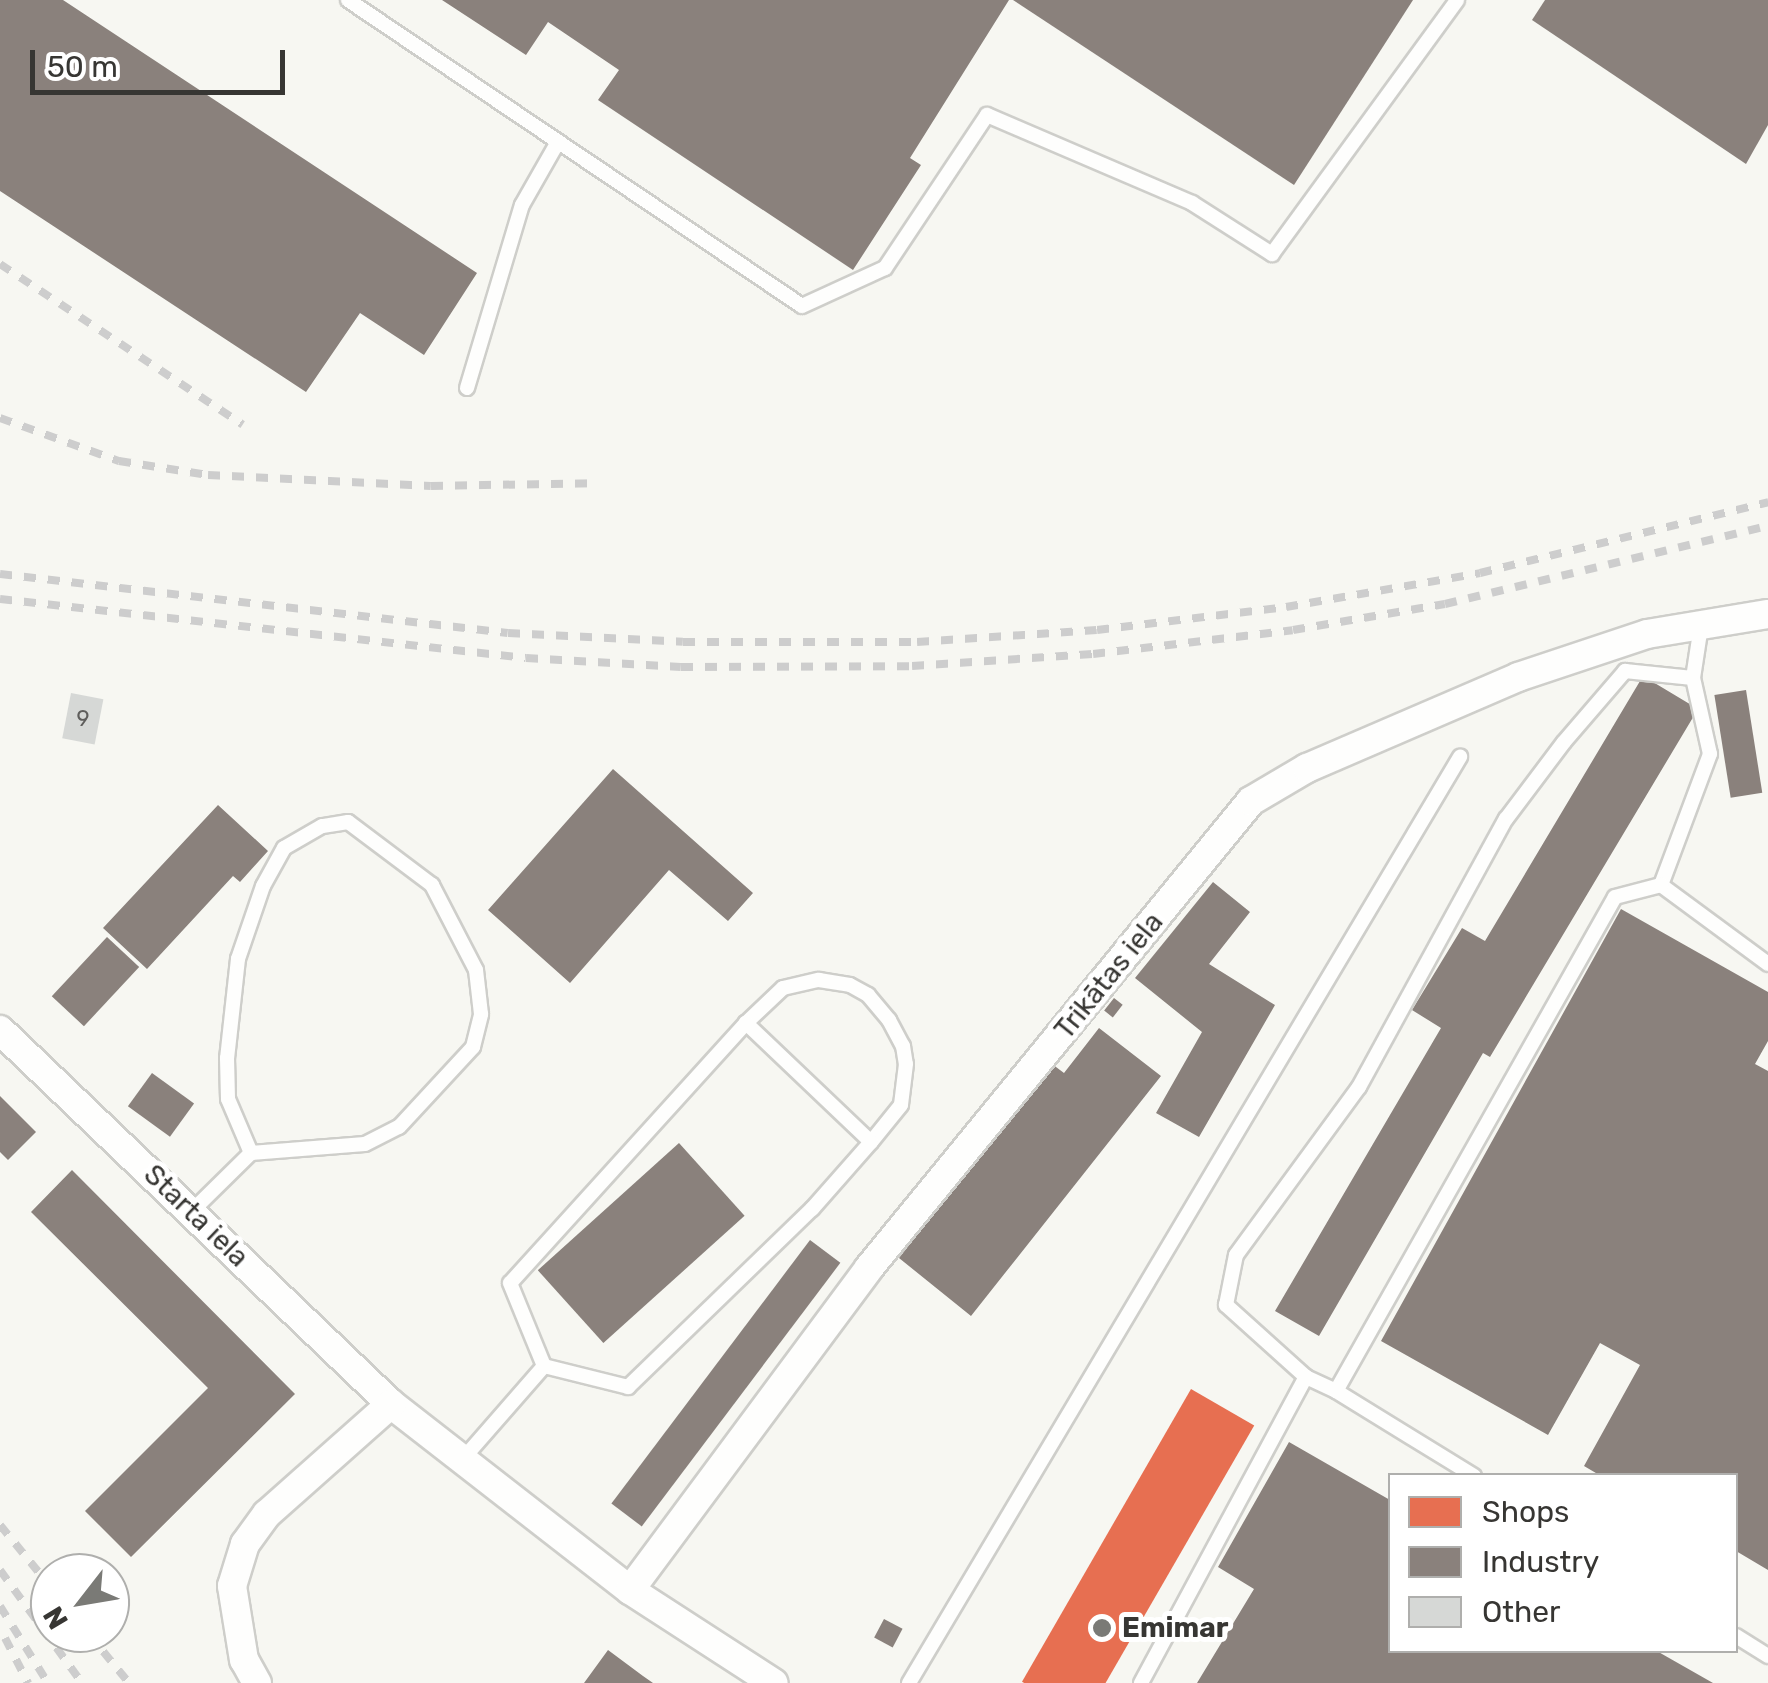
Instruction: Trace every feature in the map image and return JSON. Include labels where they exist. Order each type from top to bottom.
[{"type":"street","name":"Trikātas iela","points":[[630,1590],[870,1268],[1251,801],[1308,768],[1518,677],[1647,634],[1768,614]]},
{"type":"street","name":"Starta iela","points":[[0,1030],[391,1404],[630,1590],[774,1683]]},
{"type":"street","points":[[257,1683],[244,1660],[232,1586],[245,1544],[268,1514],[391,1404]]},
{"type":"lane","points":[[348,0],[802,306],[885,268],[987,116],[1192,203],[1272,254],[1457,0]]},
{"type":"lane","points":[[467,388],[522,205],[558,142]]},
{"type":"lane","points":[[1662,885],[1710,754],[1693,678],[1700,626]]},
{"type":"lane","points":[[1469,1473],[1336,1391],[1306,1377],[1226,1305],[1236,1256],[1359,1087],[1506,819],[1564,742],[1625,670],[1693,678]]},
{"type":"lane","points":[[909,1683],[1460,757]]},
{"type":"lane","points":[[192,1212],[251,1153],[365,1144],[399,1126],[473,1047],[481,1014],[476,970],[432,885],[348,822],[322,826],[284,848],[263,886],[238,959],[227,1058],[228,1098],[251,1153]]},
{"type":"lane","points":[[1662,885],[1768,964]]},
{"type":"lane","points":[[1336,1391],[1614,897],[1662,885]]},
{"type":"lane","points":[[819,980],[850,985],[868,995],[889,1020],[903,1046],[906,1064],[901,1105],[872,1142],[812,1210],[628,1387],[544,1366],[510,1283],[746,1023],[784,988],[819,980]]},
{"type":"lane","points":[[746,1023],[872,1142]]},
{"type":"lane","points":[[462,1460],[544,1366]]},
{"type":"lane","points":[[1141,1683],[1306,1377]]},
{"type":"lane","points":[[1738,1637],[1768,1656]]},
{"type":"building: Shops","points":[[1191,1389],[1254,1426],[1106,1683],[1022,1682]]},
{"type":"building: Industry","points":[[0,0],[63,0],[477,273],[424,355],[360,313],[306,392],[0,191]]},
{"type":"building: Industry","points":[[442,0],[1009,0],[910,158],[921,165],[853,270],[598,100],[619,70],[548,22],[526,55]]},
{"type":"building: Industry","points":[[1013,0],[1413,0],[1294,185]]},
{"type":"building: Industry","points":[[1545,0],[1768,0],[1768,125],[1746,164],[1532,20]]},
{"type":"building: Industry","points":[[1643,676],[1698,709],[1490,1057],[1483,1053],[1319,1336],[1275,1311],[1441,1028],[1412,1010],[1462,928],[1485,941]]},
{"type":"building: Industry","points":[[1746,690],[1762,793],[1731,798],[1714,695]]},
{"type":"building: Industry","points":[[613,769],[753,893],[728,921],[669,870],[570,983],[488,910]]},
{"type":"building: Industry","points":[[218,805],[268,851],[240,882],[233,876],[147,969],[103,928]]},
{"type":"building: Industry","points":[[1213,882],[1250,912],[1209,964],[1275,1005],[1199,1137],[1156,1113],[1202,1032],[1135,978]]},
{"type":"building: Industry","points":[[1621,909],[1768,992],[1768,1041],[1755,1064],[1768,1071],[1768,1570],[1738,1552],[1738,1473],[1596,1473],[1584,1466],[1640,1365],[1600,1343],[1548,1435],[1381,1341]]},
{"type":"building: Industry","points":[[107,937],[139,967],[84,1026],[52,996]]},
{"type":"building: Industry","points":[[1114,998],[1123,1005],[1113,1017],[1104,1011]]},
{"type":"building: Industry","points":[[1099,1028],[1161,1076],[971,1316],[899,1258],[1052,1064],[1064,1073]]},
{"type":"building: Industry","points":[[152,1073],[194,1104],[170,1137],[128,1106]]},
{"type":"building: Industry","points":[[0,1096],[36,1132],[8,1160],[0,1152]]},
{"type":"building: Industry","points":[[679,1143],[745,1216],[603,1343],[538,1270]]},
{"type":"building: Industry","points":[[72,1170],[295,1394],[131,1557],[85,1511],[208,1388],[31,1212]]},
{"type":"building: Industry","points":[[810,1240],[840,1263],[642,1526],[611,1504]]},
{"type":"building: Industry","points":[[1289,1442],[1388,1499],[1388,1653],[1660,1653],[1713,1683],[1197,1683],[1254,1589],[1218,1567]]},
{"type":"building: Industry","points":[[884,1619],[903,1629],[893,1647],[874,1638]]},
{"type":"building: Industry","points":[[608,1650],[643,1676],[653,1683],[584,1683]]},
{"type":"building: Other","points":[[71,693],[103,699],[95,744],[62,738]]},
{"type":"railway","points":[[0,264],[243,425]]},
{"type":"railway","points":[[0,418],[119,461],[208,475],[431,486],[595,483]]},
{"type":"railway","points":[[0,574],[508,633],[683,642],[917,642],[1097,630],[1286,607],[1480,573],[1768,502]]},
{"type":"railway","points":[[0,599],[526,658],[681,667],[912,666],[1093,654],[1293,630],[1445,604],[1768,526]]},
{"type":"railway","points":[[0,1525],[30,1562]]},
{"type":"railway","points":[[0,1570],[82,1683]]},
{"type":"railway","points":[[0,1606],[48,1683]]},
{"type":"railway","points":[[5,1638],[28,1683]]},
{"type":"railway","points":[[104,1653],[129,1683]]},
{"type":"place","name":"Emimar","points":[[1102,1628]]}]
